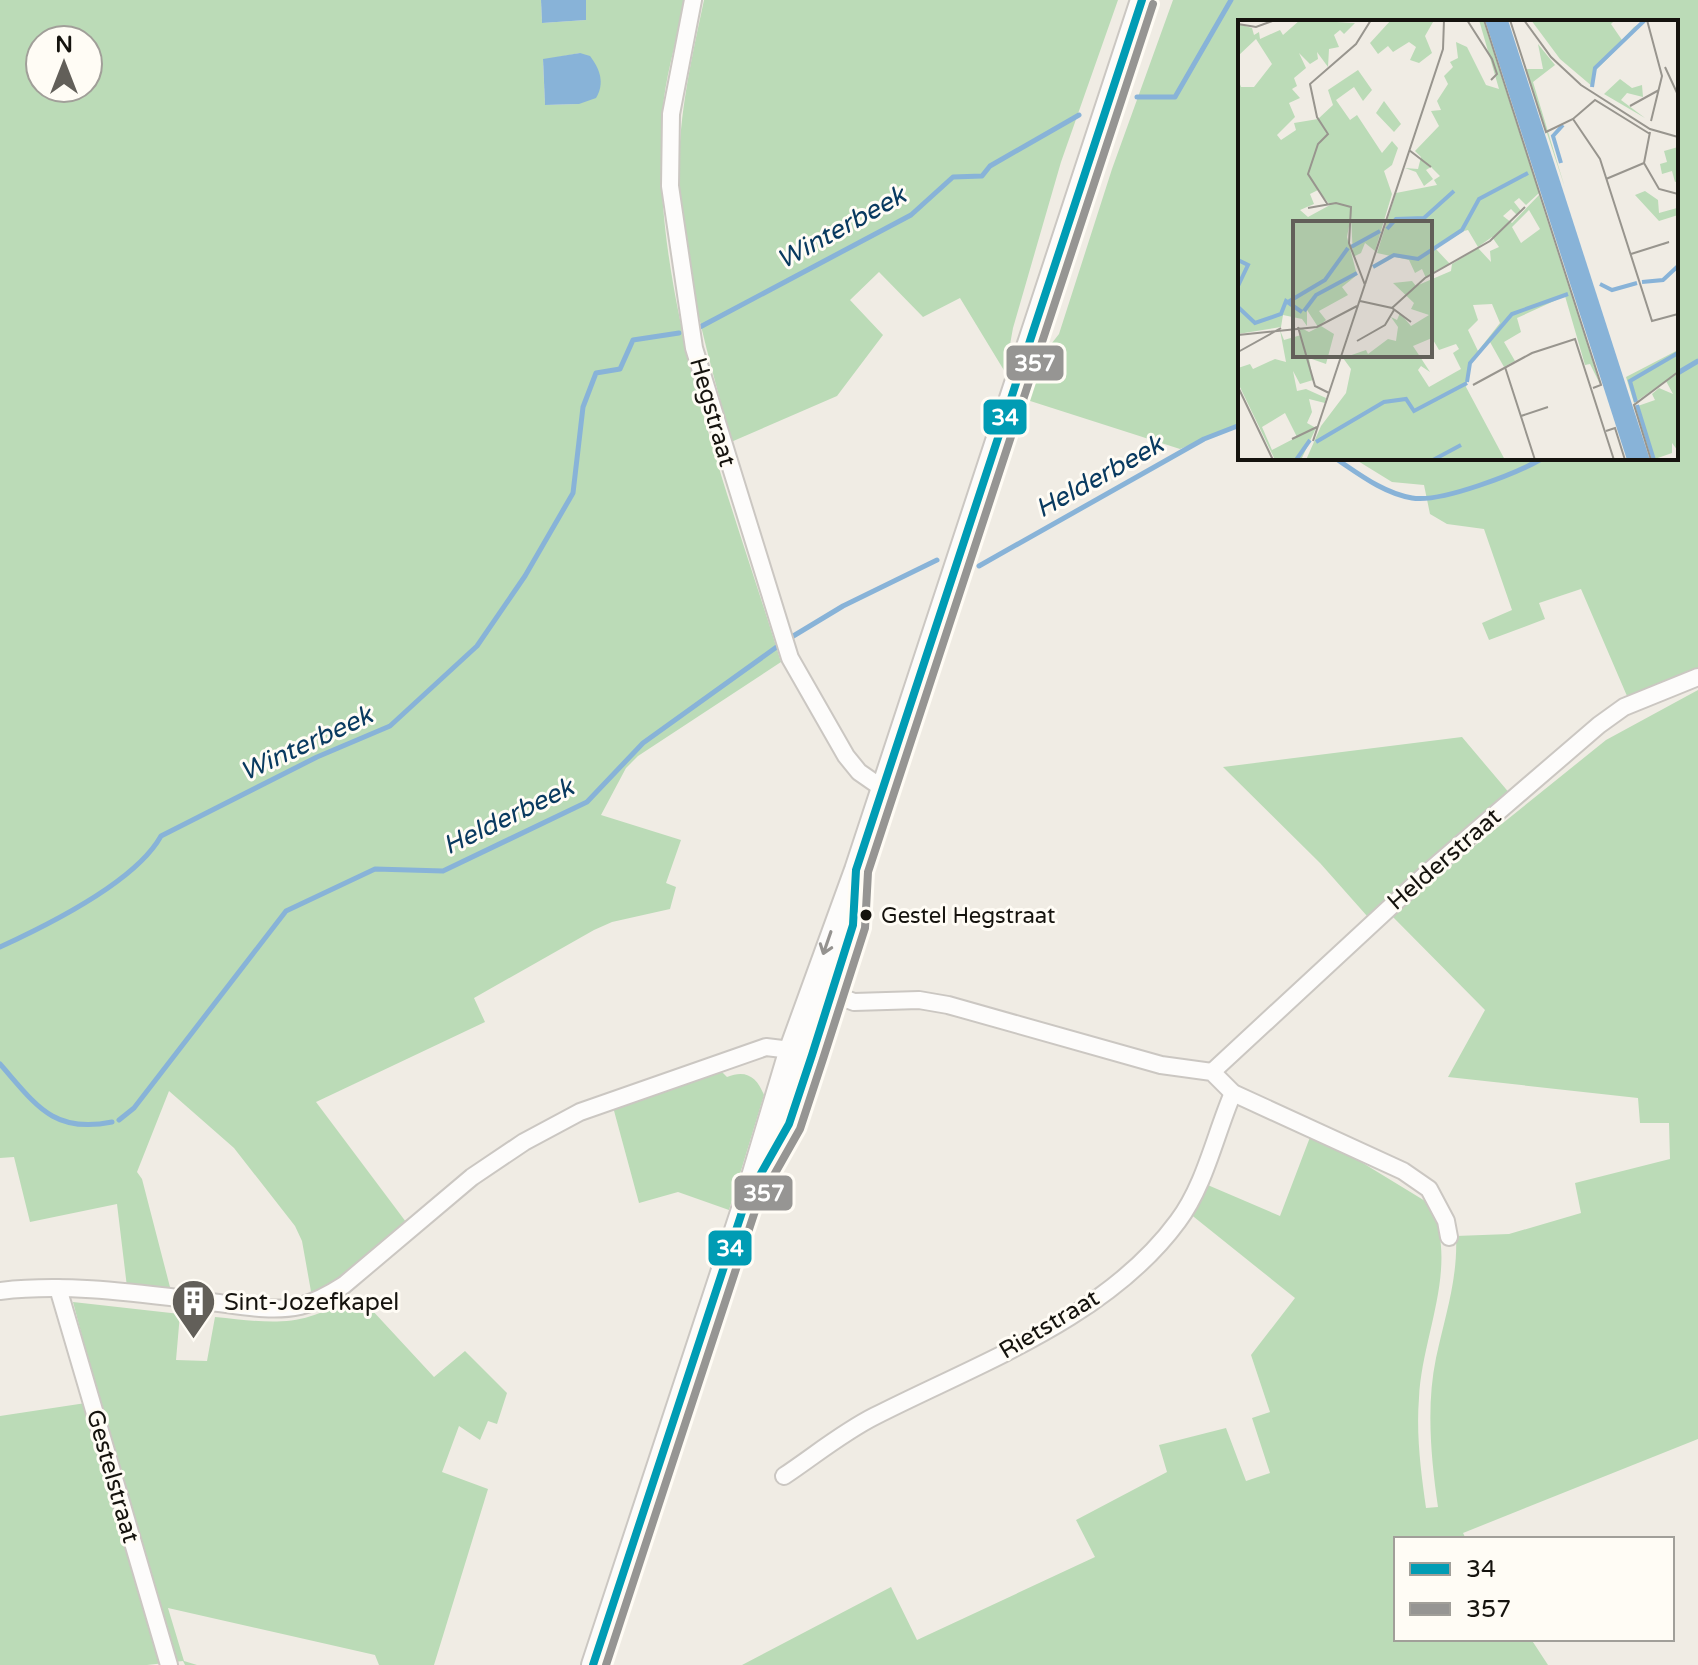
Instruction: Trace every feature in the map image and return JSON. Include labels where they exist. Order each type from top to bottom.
[{"type":"main road","points":[[593,1665],[746,1200],[822,990],[882,788],[1142,0]]},
{"type":"street","name":"Hegstraat","points":[[693,0],[671,114],[670,186],[694,348],[790,658],[846,756],[859,772],[882,788]]},
{"type":"street","name":"Helderstraat","points":[[1212,1072],[1427,873],[1599,725],[1624,707],[1698,677]]},
{"type":"street","points":[[822,990],[858,1002],[919,1000],[948,1005],[1161,1065],[1212,1072],[1233,1093],[1403,1171],[1429,1189],[1446,1221],[1449,1237]]},
{"type":"street","points":[[0,1291],[58,1288],[266,1308],[298,1307],[322,1299],[344,1285],[472,1177],[535,1136],[580,1112],[766,1047],[801,1052]]},
{"type":"street","name":"Rietstraat","points":[[784,1476],[871,1418],[1013,1349],[1128,1274],[1163,1239],[1188,1207],[1233,1093]]},
{"type":"street","name":"Gestelstraat","points":[[58,1288],[169,1665]]},
{"type":"green space","points":[[0,0],[541,0],[542,23],[586,20],[586,0],[686,0],[668,74],[662,119],[662,187],[669,256],[681,325],[698,394],[781,662],[638,756],[626,768],[601,815],[681,840],[666,883],[676,887],[670,909],[612,922],[594,930],[474,998],[485,1022],[316,1102],[406,1222],[342,1281],[312,1297],[302,1241],[295,1226],[234,1148],[169,1091],[137,1172],[142,1179],[171,1291],[127,1287],[117,1204],[30,1222],[14,1157],[0,1158]],"holes":[[[580,53],[579,104],[545,105],[543,60]]]},
{"type":"green space","points":[[704,0],[1118,0],[1061,162],[1013,328],[1005,372],[960,298],[923,317],[879,272],[850,300],[883,335],[837,396],[731,442],[693,290],[680,198],[682,123]]},
{"type":"green space","points":[[1173,0],[1698,0],[1698,668],[1627,696],[1581,589],[1539,603],[1545,619],[1489,640],[1482,623],[1512,610],[1484,529],[1447,524],[1430,514],[1424,485],[1392,482],[1356,460],[1678,460],[1678,20],[1238,20],[1238,426],[1180,449],[1024,399],[1041,357],[1059,334],[1112,169]]},
{"type":"green space","points":[[1698,690],[1698,1439],[1463,1533],[1465,1537],[1394,1537],[1394,1641],[1532,1641],[1548,1665],[742,1665],[891,1587],[917,1640],[1095,1557],[1076,1520],[1167,1472],[1159,1445],[1226,1428],[1246,1481],[1270,1473],[1252,1418],[1270,1412],[1251,1355],[1295,1298],[1189,1213],[1203,1183],[1280,1216],[1312,1132],[1430,1204],[1438,1228],[1440,1276],[1422,1374],[1418,1426],[1426,1508],[1438,1507],[1432,1451],[1431,1395],[1453,1282],[1456,1236],[1509,1234],[1581,1213],[1575,1183],[1670,1159],[1669,1123],[1640,1123],[1638,1098],[1448,1077],[1485,1010],[1390,914],[1606,740]]},
{"type":"green space","points":[[1462,737],[1511,795],[1367,916],[1320,863],[1223,767]]},
{"type":"green space","points":[[721,1071],[727,1077],[740,1074],[750,1076],[764,1095],[729,1210],[678,1192],[639,1203],[613,1107]]},
{"type":"green space","points":[[348,1296],[364,1314],[371,1309],[434,1377],[465,1351],[507,1393],[497,1424],[488,1421],[480,1440],[459,1426],[442,1472],[488,1489],[434,1665],[379,1665],[375,1655],[168,1608],[184,1661],[197,1665],[185,1665],[183,1661],[147,1665],[0,1665],[0,1416],[99,1401],[73,1302],[180,1314],[176,1360],[207,1361],[215,1317],[268,1322],[300,1319],[332,1307]]},
{"type":"water","points":[[541,0],[586,0],[586,20],[542,23]]},
{"type":"water","points":[[580,53],[590,56],[599,71],[601,82],[596,98],[579,104],[545,105],[543,59]]},
{"type":"waterway","name":"Winterbeek","points":[[1137,97],[1175,97],[1231,0]]},
{"type":"waterway","name":"Winterbeek","points":[[700,327],[911,215],[953,177],[982,176],[990,166],[1079,115]]},
{"type":"waterway","name":"Winterbeek","points":[[0,947],[42,927],[112,885],[149,853],[161,836],[317,757],[390,726],[477,646],[525,576],[573,493],[583,407],[596,373],[620,369],[633,340],[679,333]]},
{"type":"waterway","name":"Helderbeek","points":[[1678,373],[1698,361]]},
{"type":"waterway","name":"Helderbeek","points":[[979,566],[1204,439],[1238,426]]},
{"type":"waterway","name":"Helderbeek","points":[[1338,460],[1391,492],[1412,498],[1441,496],[1479,486],[1539,460]]},
{"type":"waterway","name":"Helderbeek","points":[[790,638],[843,606],[937,560]]},
{"type":"waterway","name":"Helderbeek","points":[[119,1120],[134,1108],[286,911],[375,869],[443,871],[587,802],[643,743],[778,646]]},
{"type":"waterway","name":"Helderbeek","points":[[0,1064],[36,1104],[60,1120],[92,1125],[112,1122]]},
{"type":"transit line","name":"34","points":[[593,1665],[746,1200],[789,1124],[812,1055],[853,925],[856,870],[1142,0]]},
{"type":"transit line","name":"357","points":[[606,1665],[757,1205],[800,1129],[865,928],[868,872],[1153,4]]},
{"type":"place","name":"Gestel Hegstraat","points":[[866,915]]},
{"type":"place","name":"Sint-Jozefkapel","points":[[193,1341]]}]
